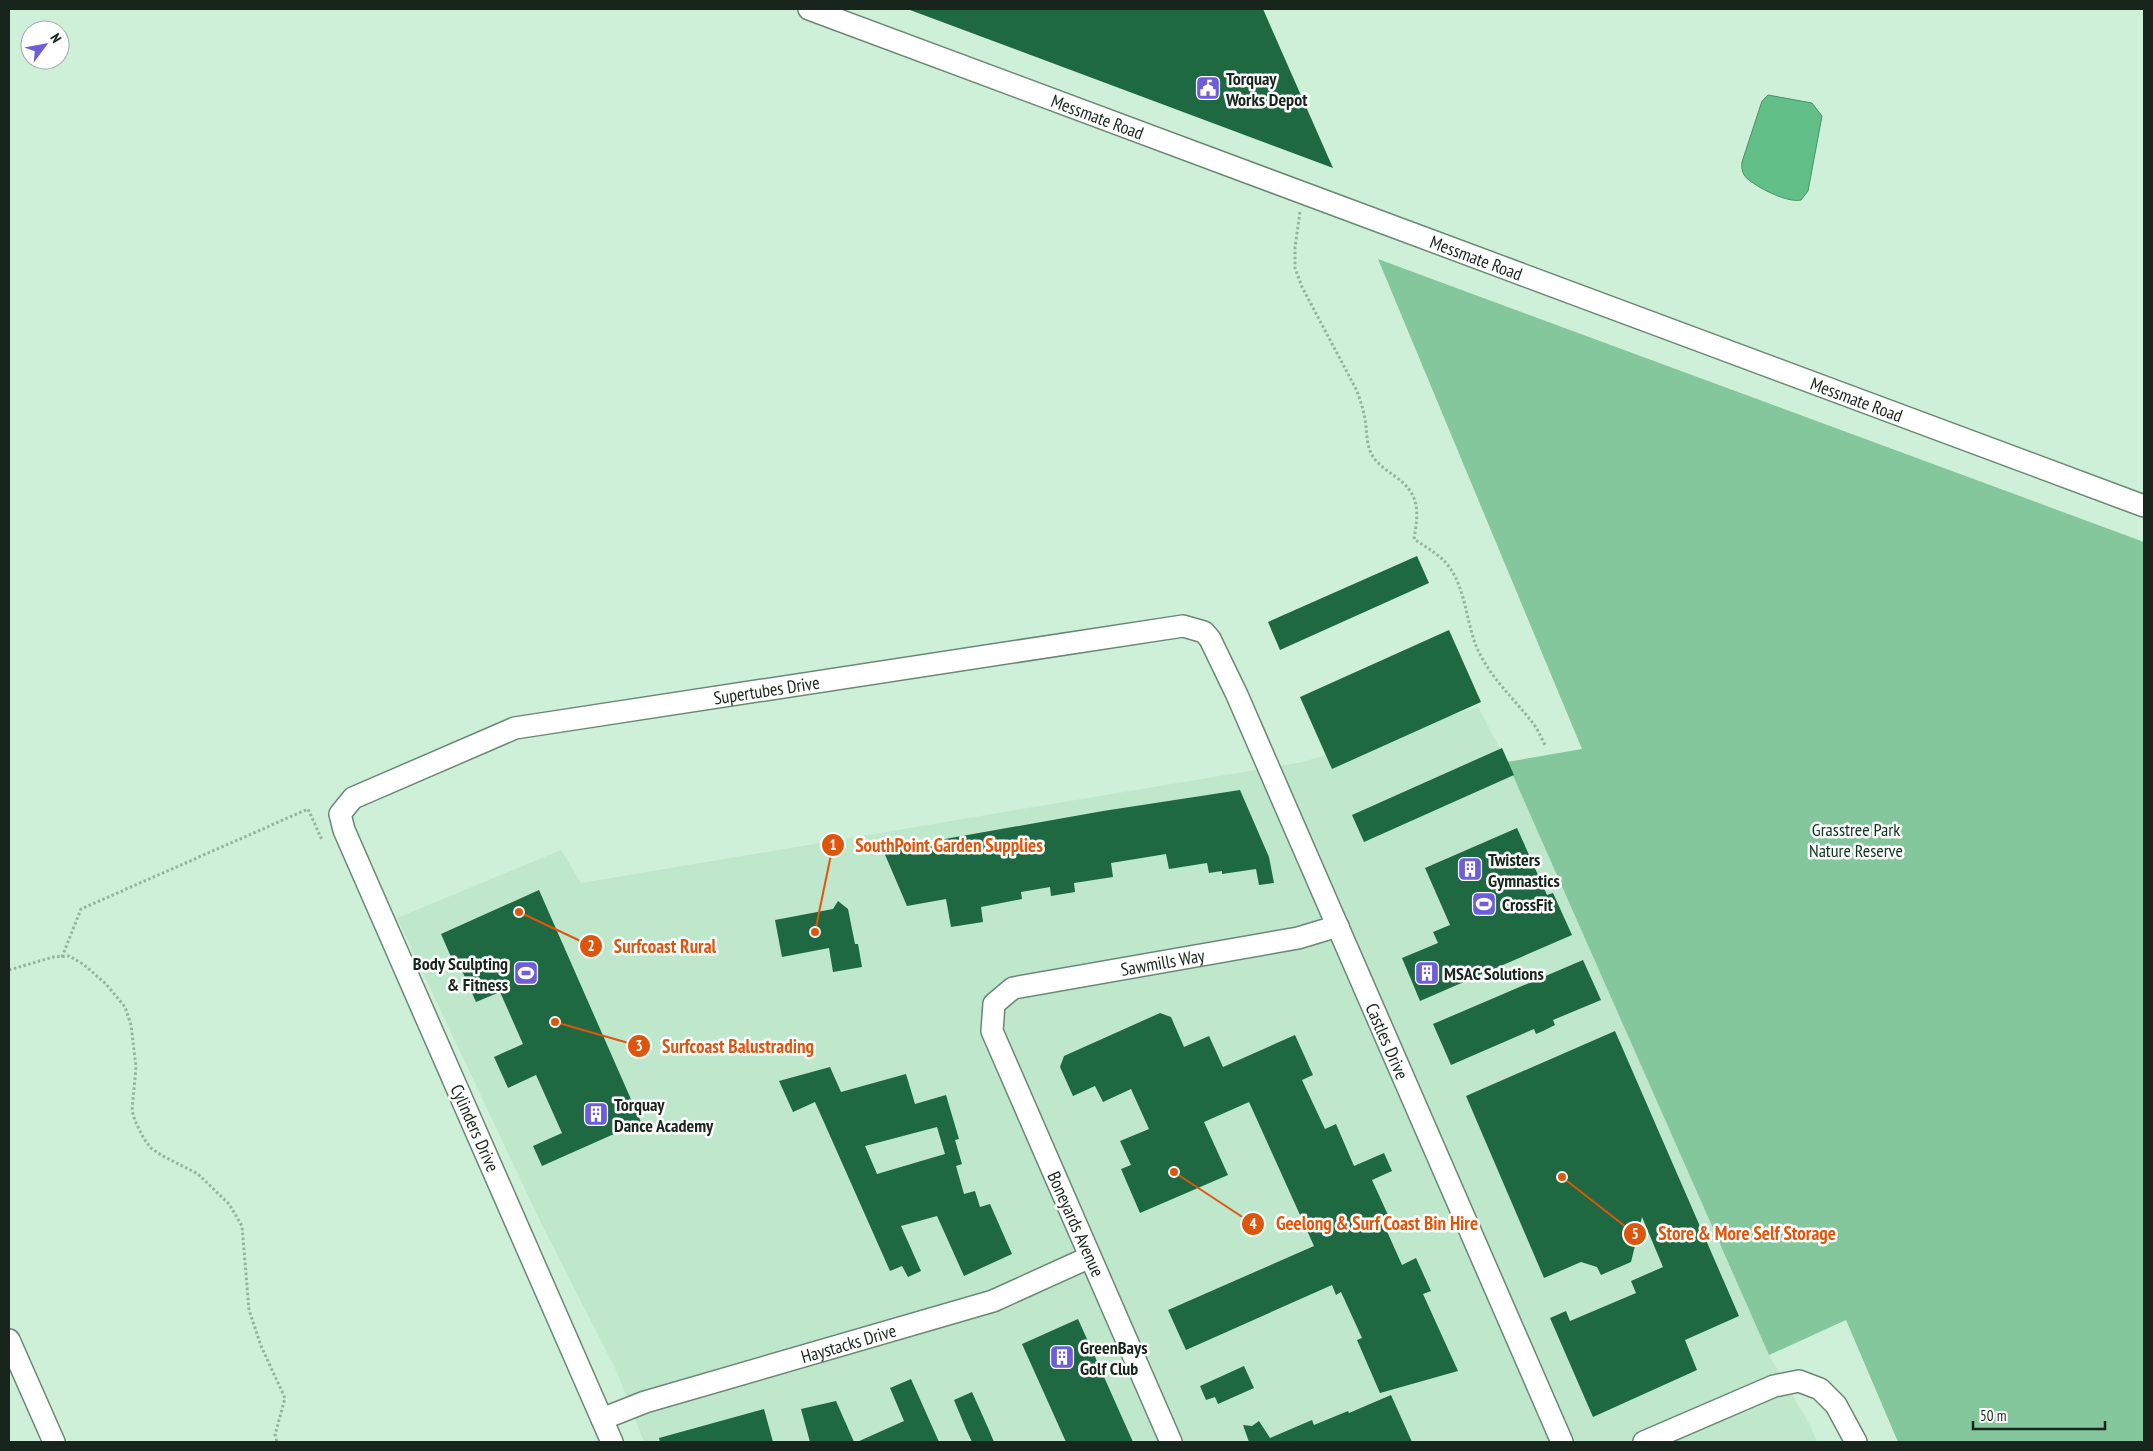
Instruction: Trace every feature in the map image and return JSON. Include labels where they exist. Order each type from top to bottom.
[{"type":"street","name":"Messmate Road","points":[[809,9],[2144,506]]},
{"type":"street","name":"Supertubes Drive","points":[[340,814],[353,798],[515,728],[1182,626],[1204,632],[1210,640]]},
{"type":"street","name":"Castles Drive","points":[[1210,640],[1237,695],[1562,1442]]},
{"type":"street","name":"Cylinders Drive","points":[[340,814],[344,830],[612,1442]]},
{"type":"street","name":"Sawmills Way","points":[[994,1004],[1013,988],[1298,938],[1338,926]]},
{"type":"street","name":"Boneyards Avenue","points":[[994,1004],[992,1031],[1171,1442]]},
{"type":"street","name":"Haystacks Drive","points":[[602,1418],[645,1402],[993,1301],[1090,1257]]},
{"type":"street","points":[[9,1340],[54,1442]]},
{"type":"street","points":[[1644,1442],[1774,1386],[1800,1381],[1820,1388],[1836,1405],[1856,1442]]},
{"type":"path","points":[[1306,195],[1300,213],[1295,247],[1295,268],[1302,287],[1359,396],[1370,452],[1379,464],[1410,490],[1416,503],[1418,516],[1414,540],[1441,558],[1450,568],[1457,580],[1481,657],[1500,685],[1533,723],[1545,745]]},
{"type":"path","points":[[62,956],[81,909],[98,901],[308,808],[322,840]]},
{"type":"path","points":[[9,970],[53,957],[69,956],[83,964],[106,984],[125,1007],[131,1025],[136,1067],[132,1110],[144,1139],[151,1148],[161,1155],[198,1174],[229,1204],[242,1226],[248,1310],[260,1346],[285,1398],[275,1435],[277,1442]]},
{"type":"shaded area","points":[[1768,95],[1812,103],[1822,116],[1808,191],[1801,200],[1789,199],[1767,191],[1749,180],[1743,172],[1742,162],[1762,101]]},
{"type":"shaded area","points":[[1478,707],[1507,762],[1769,1355],[1810,1425],[1817,1442],[644,1442],[617,1372],[541,1223],[397,918],[561,850],[581,883],[1303,762]]},
{"type":"green space","name":"Grasstree Park Nature Reserve","points":[[1378,259],[2144,542],[2144,1442],[1898,1442],[1846,1320],[1769,1355],[1507,762],[1582,749]]},
{"type":"building","name":"Torquay Works Depot","points":[[1263,9],[1333,168],[910,10]]},
{"type":"building","points":[[1417,556],[1429,583],[1280,650],[1268,622]]},
{"type":"building","points":[[1449,630],[1481,702],[1332,769],[1300,697]]},
{"type":"building","points":[[1502,748],[1514,775],[1364,842],[1352,815]]},
{"type":"building","points":[[1240,790],[1269,857],[1274,883],[1259,885],[1256,869],[1222,874],[1222,871],[1209,873],[1207,863],[1169,869],[1166,854],[1111,863],[1113,877],[1074,883],[1075,892],[1051,896],[1050,887],[1021,892],[1022,899],[981,907],[983,922],[951,927],[946,899],[907,906],[883,850],[1103,811]]},
{"type":"building","points":[[1517,828],[1547,895],[1553,893],[1572,935],[1420,1001],[1402,958],[1438,943],[1433,932],[1450,925],[1425,868]]},
{"type":"building","points":[[539,890],[641,1122],[542,1166],[533,1146],[562,1133],[536,1075],[508,1088],[494,1057],[523,1044],[500,992],[476,1002],[455,955],[451,957],[441,934]]},
{"type":"building","points":[[838,901],[848,909],[855,944],[858,944],[862,967],[833,972],[829,948],[782,957],[775,920],[833,909]]},
{"type":"building","points":[[1583,960],[1601,1000],[1553,1020],[1555,1025],[1543,1031],[1536,1034],[1534,1029],[1451,1065],[1433,1024]]},
{"type":"building","points":[[1160,1013],[1171,1017],[1184,1047],[1209,1036],[1223,1067],[1295,1035],[1313,1075],[1302,1080],[1325,1129],[1336,1124],[1354,1166],[1384,1153],[1392,1171],[1372,1180],[1388,1215],[1381,1218],[1402,1265],[1416,1258],[1431,1291],[1423,1294],[1458,1371],[1380,1393],[1357,1340],[1362,1338],[1341,1292],[1336,1295],[1332,1285],[1186,1350],[1168,1310],[1314,1246],[1249,1102],[1204,1122],[1228,1175],[1140,1213],[1121,1169],[1131,1165],[1120,1141],[1149,1129],[1131,1089],[1103,1102],[1095,1086],[1073,1096],[1060,1067],[1064,1056]]},
{"type":"building","points":[[1615,1031],[1739,1316],[1685,1340],[1697,1370],[1593,1417],[1550,1318],[1566,1311],[1570,1321],[1636,1293],[1631,1281],[1663,1267],[1642,1217],[1631,1262],[1601,1275],[1597,1267],[1581,1262],[1544,1278],[1466,1096]]},
{"type":"building","points":[[830,1067],[841,1092],[906,1074],[915,1104],[946,1095],[959,1139],[955,1140],[962,1164],[956,1166],[964,1194],[975,1191],[980,1207],[990,1204],[1012,1254],[964,1276],[937,1216],[901,1226],[921,1271],[908,1277],[902,1266],[890,1271],[815,1102],[793,1112],[779,1081]],"holes":[[[937,1127],[945,1154],[877,1174],[865,1146]]]},
{"type":"building","points":[[1078,1319],[1133,1442],[1066,1442],[1022,1344]]},
{"type":"building","points":[[1244,1366],[1254,1388],[1218,1404],[1215,1397],[1206,1400],[1200,1386]]},
{"type":"building","points":[[911,1379],[939,1442],[857,1442],[904,1421],[890,1388]]},
{"type":"building","points":[[972,1392],[994,1442],[972,1442],[966,1429],[954,1400]]},
{"type":"building","points":[[1391,1395],[1412,1442],[1249,1442],[1243,1425],[1252,1426],[1259,1421],[1270,1438],[1312,1420],[1314,1425],[1348,1411],[1349,1413]]},
{"type":"building","points":[[836,1401],[854,1442],[810,1442],[801,1409]]},
{"type":"building","points":[[764,1409],[773,1442],[660,1442],[659,1438]]},
{"type":"place","name":"Torquay Works Depot","points":[[1208,88]]},
{"type":"place","name":"Twisters Gymnastics","points":[[1470,869]]},
{"type":"place","name":"CrossFit","points":[[1484,904]]},
{"type":"place","name":"Surfcoast Rural","points":[[519,912]]},
{"type":"place","name":"SouthPoint Garden Supplies","points":[[815,932]]},
{"type":"place","name":"Body Sculpting & Fitness","points":[[526,973]]},
{"type":"place","name":"MSAC Solutions","points":[[1427,973]]},
{"type":"place","name":"Surfcoast Balustrading","points":[[555,1022]]},
{"type":"place","name":"Torquay Dance Academy","points":[[596,1114]]},
{"type":"place","name":"Geelong & Surf Coast Bin Hire","points":[[1174,1172]]},
{"type":"place","name":"Store & More Self Storage","points":[[1562,1177]]},
{"type":"place","name":"GreenBays Golf Club","points":[[1062,1357]]}]
